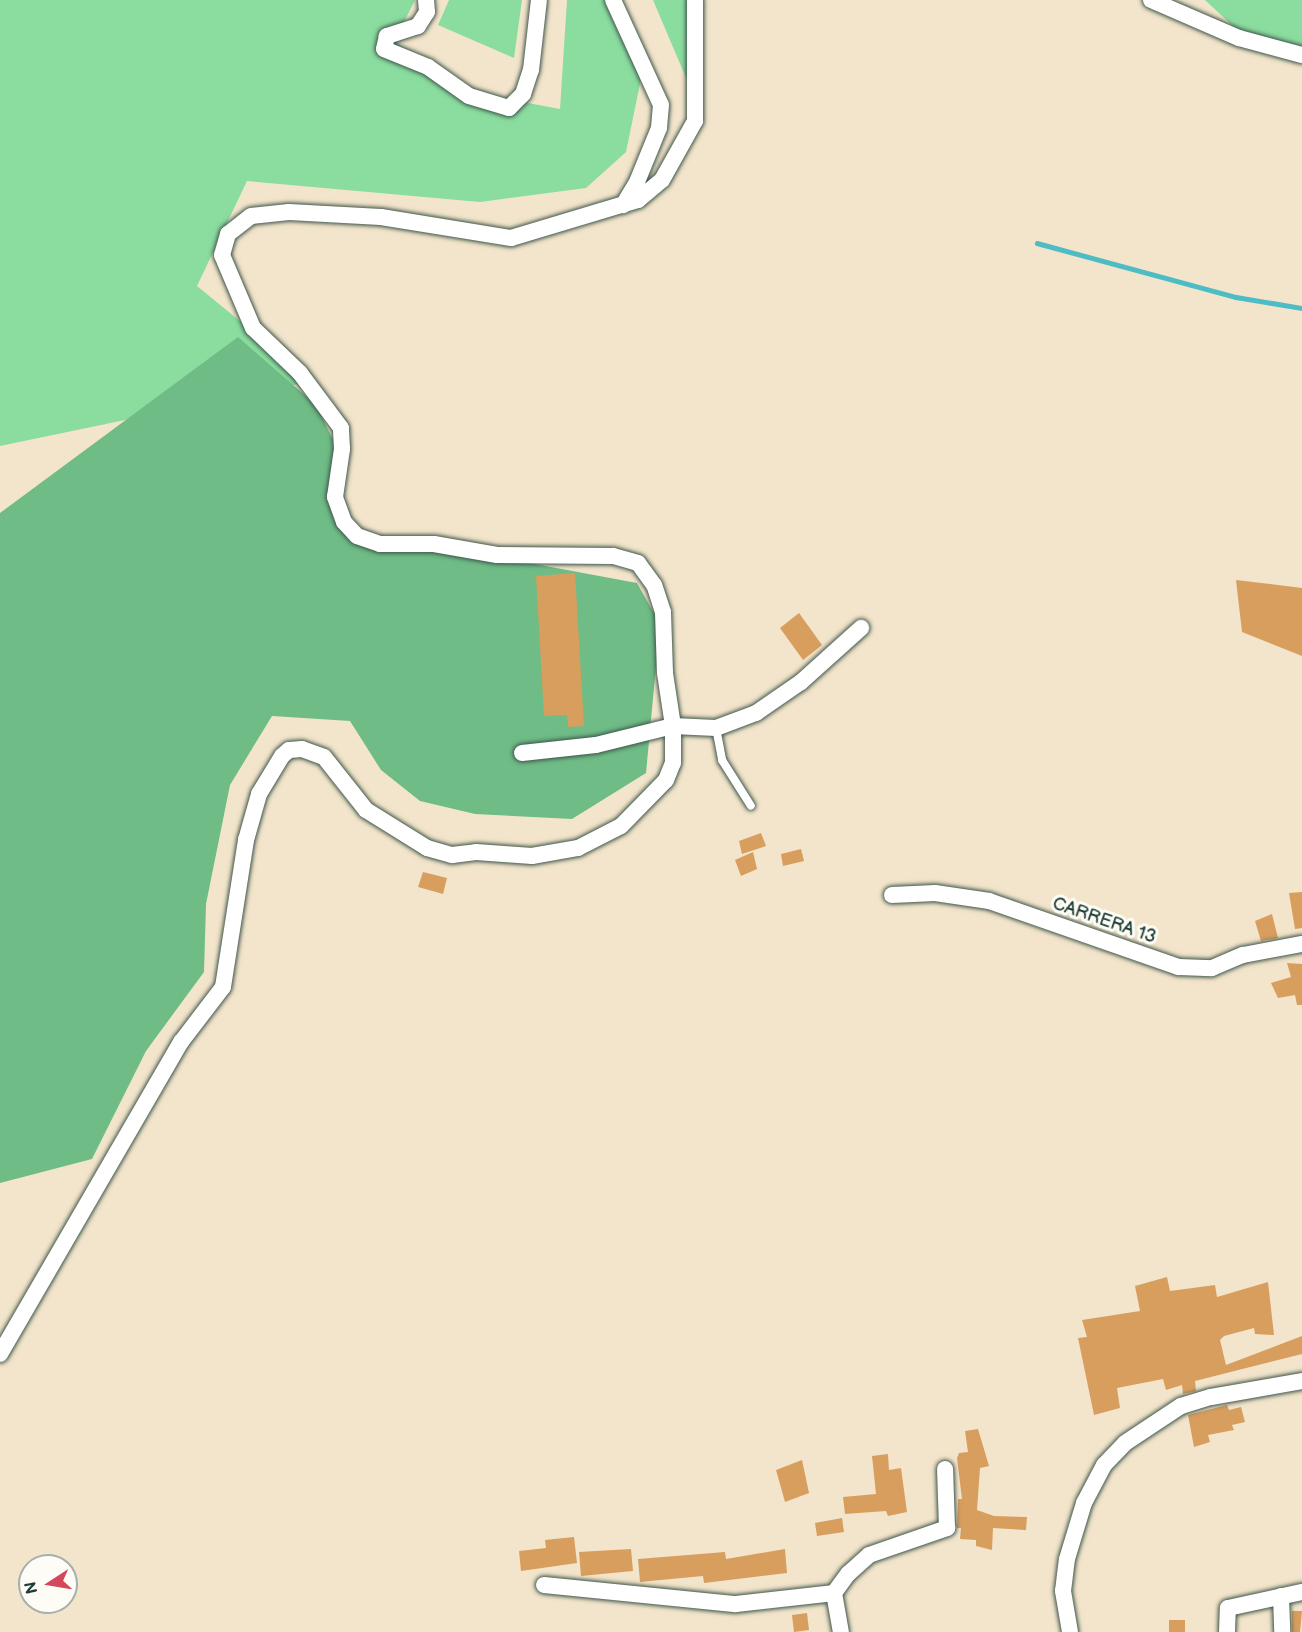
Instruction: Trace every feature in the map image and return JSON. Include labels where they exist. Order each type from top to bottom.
[{"type":"street","points":[[426,0],[427,12],[418,26],[387,36],[385,50],[428,67],[469,96],[509,108],[519,100],[529,77],[539,0]]},
{"type":"street","points":[[613,0],[661,105],[659,128],[638,182],[623,205]]},
{"type":"street","points":[[0,1354],[181,1042],[224,987],[246,840],[259,795],[282,756],[289,750],[302,749],[324,756],[366,810],[427,848],[452,855],[476,852],[532,856],[578,848],[621,826],[666,780],[673,763],[673,726],[665,673],[663,612],[654,585],[638,563],[613,556],[497,555],[434,544],[380,544],[357,536],[344,522],[335,497],[342,449],[341,428],[300,373],[253,328],[222,255],[228,234],[251,216],[289,212],[381,217],[511,238],[638,200],[662,180],[695,122],[695,0]]},
{"type":"street","points":[[1151,0],[1239,39],[1302,55]]},
{"type":"street","points":[[522,753],[596,745],[673,726],[716,728],[756,713],[801,682],[861,628]]},
{"type":"street","name":"CARRERA 13","points":[[892,895],[935,893],[989,901],[1179,967],[1212,968],[1244,955],[1302,944]]},
{"type":"street","points":[[1070,1632],[1063,1591],[1067,1559],[1084,1503],[1104,1465],[1125,1443],[1194,1401],[1302,1382]]},
{"type":"street","points":[[544,1585],[736,1604],[834,1593],[848,1574],[869,1555],[947,1528],[945,1469]]},
{"type":"street","points":[[1227,1632],[1228,1608],[1302,1592]]},
{"type":"street","points":[[834,1593],[842,1632]]},
{"type":"street","points":[[1281,1596],[1282,1632]]},
{"type":"lane","points":[[716,728],[722,760],[751,806]]},
{"type":"green space","points":[[0,0],[415,0],[394,42],[479,94],[560,109],[567,0],[610,0],[643,69],[626,152],[586,188],[480,202],[247,181],[197,286],[313,381],[0,446]]},
{"type":"green space","points":[[449,0],[522,0],[514,58],[438,25]]},
{"type":"green space","points":[[653,0],[692,0],[695,99]]},
{"type":"green space","points":[[1205,0],[1302,0],[1302,46],[1238,31]]},
{"type":"green space","points":[[238,337],[316,405],[339,452],[338,524],[386,551],[460,550],[637,583],[660,624],[646,773],[572,819],[475,814],[420,801],[381,770],[350,721],[272,716],[230,785],[206,904],[204,972],[146,1051],[92,1159],[0,1183],[0,513]]},
{"type":"building","points":[[575,573],[584,726],[568,727],[567,715],[544,716],[536,576]]},
{"type":"building","points":[[1236,580],[1302,588],[1302,656],[1242,632]]},
{"type":"building","points":[[799,613],[822,645],[803,660],[780,628]]},
{"type":"building","points":[[761,833],[766,846],[742,854],[739,841]]},
{"type":"building","points":[[801,849],[804,861],[783,866],[781,854]]},
{"type":"building","points":[[753,852],[757,869],[741,876],[735,860]]},
{"type":"building","points":[[423,872],[447,878],[443,894],[418,887]]},
{"type":"building","points":[[1302,892],[1302,928],[1295,929],[1289,893]]},
{"type":"building","points":[[1272,914],[1278,938],[1261,941],[1255,921]]},
{"type":"building","points":[[1287,963],[1302,964],[1302,1005],[1297,1005],[1295,995],[1278,998],[1271,983],[1291,977]]},
{"type":"building","points":[[1167,1277],[1170,1291],[1215,1285],[1217,1297],[1268,1282],[1274,1335],[1255,1334],[1254,1328],[1224,1336],[1220,1340],[1226,1365],[1302,1336],[1302,1354],[1195,1381],[1196,1391],[1183,1394],[1182,1385],[1166,1390],[1163,1379],[1117,1388],[1120,1408],[1094,1415],[1078,1338],[1087,1337],[1082,1320],[1140,1311],[1135,1286]]},
{"type":"building","points":[[1227,1405],[1229,1410],[1241,1407],[1245,1422],[1232,1425],[1234,1430],[1208,1435],[1210,1442],[1194,1447],[1188,1415]]},
{"type":"building","points":[[978,1429],[989,1466],[980,1468],[977,1510],[994,1516],[1027,1517],[1026,1530],[993,1528],[992,1550],[976,1546],[976,1540],[960,1539],[961,1528],[957,1528],[958,1499],[962,1499],[957,1458],[959,1453],[968,1452],[965,1431]]},
{"type":"building","points":[[888,1454],[889,1470],[901,1468],[907,1512],[888,1516],[886,1511],[845,1514],[843,1497],[876,1494],[872,1456]]},
{"type":"building","points":[[802,1460],[809,1493],[785,1502],[776,1470]]},
{"type":"building","points":[[842,1518],[844,1532],[817,1536],[815,1523]]},
{"type":"building","points":[[574,1537],[577,1563],[521,1571],[519,1551],[546,1548],[545,1540]]},
{"type":"building","points":[[631,1549],[633,1571],[581,1576],[579,1552]]},
{"type":"building","points":[[785,1549],[787,1573],[704,1583],[703,1576],[640,1582],[638,1559],[725,1552],[726,1559]]},
{"type":"building","points":[[1292,1611],[1302,1611],[1300,1632],[1292,1632]]},
{"type":"building","points":[[807,1613],[809,1630],[794,1632],[792,1615]]},
{"type":"building","points":[[1169,1620],[1185,1620],[1185,1632],[1169,1632]]},
{"type":"waterway","points":[[1037,243],[1236,297],[1302,308]]}]
